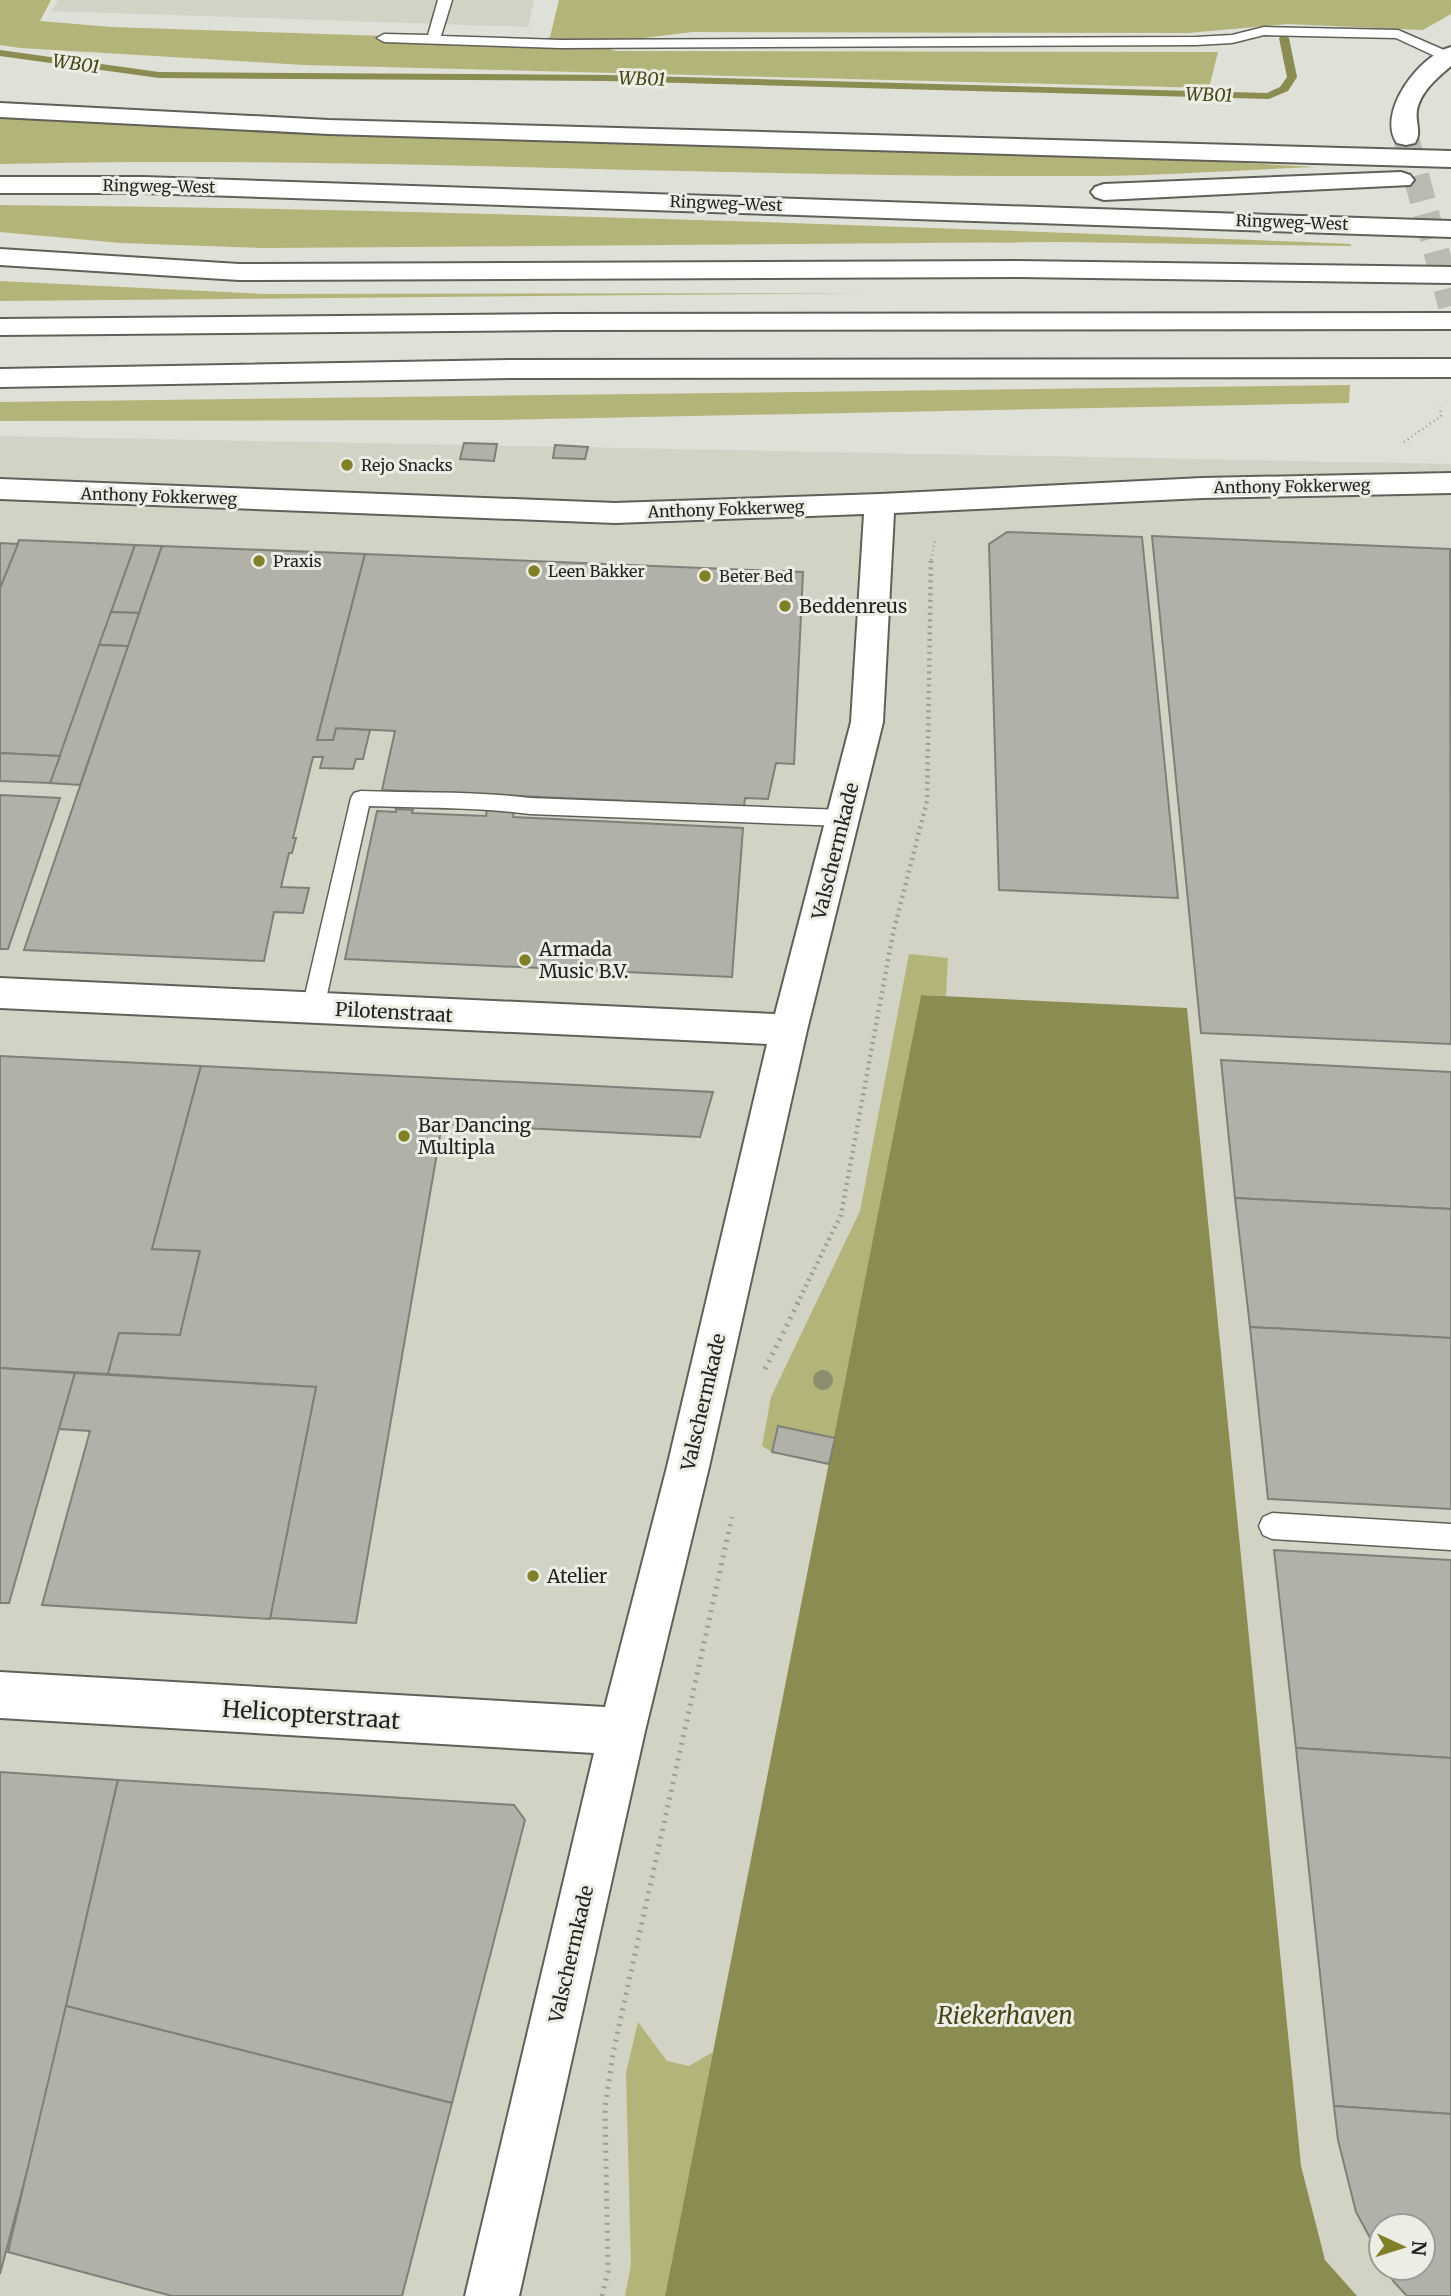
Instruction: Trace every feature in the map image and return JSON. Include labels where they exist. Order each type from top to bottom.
[{"type":"main road","points":[[1406,138],[1405,110],[1420,80],[1448,55]]},
{"type":"main road","points":[[0,110],[343,128],[1451,159]]},
{"type":"main road","points":[[855,207],[942,192],[1074,192],[1451,177]]},
{"type":"main road","name":"Ringweg-West","points":[[0,185],[158,185],[1451,229]]},
{"type":"main road","points":[[0,257],[80,264],[239,271],[383,273],[1018,268],[1451,275]]},
{"type":"main road","points":[[0,327],[559,322],[1451,321]]},
{"type":"main road","points":[[0,378],[510,369],[1451,368]]},
{"type":"main road","name":"Anthony Fokkerweg","points":[[0,489],[615,513],[880,504],[1202,488],[1451,483]]},
{"type":"main road","name":"Valschermkade","points":[[492,2296],[622,1731],[688,1467],[789,1030],[866,722],[880,504]]},
{"type":"main road","name":"Pilotenstraat","points":[[0,993],[789,1030]]},
{"type":"main road","name":"Helicopterstraat","points":[[0,1695],[622,1731]]},
{"type":"lane","points":[[433,40],[445,0]]},
{"type":"lane","points":[[384,38],[560,44],[1196,41],[1232,39],[1264,31],[1398,34],[1448,55]]},
{"type":"lane","points":[[313,1008],[361,798],[464,802],[484,800],[530,806],[843,818]]},
{"type":"lane","points":[[1272,1526],[1451,1537]]},
{"type":"path","points":[[1415,483],[1402,455],[1403,443],[1441,416],[1437,397]]},
{"type":"path","points":[[759,1382],[841,1215],[893,933],[927,801],[931,552],[940,530]]},
{"type":"path","points":[[602,2296],[608,2271],[605,2108],[613,2053],[734,1505]]},
{"type":"shaded area","points":[[0,0],[51,0],[40,21],[111,27],[539,41],[550,37],[559,0],[1451,0],[1451,14],[1423,30],[1288,24],[1188,33],[692,32],[595,44],[616,51],[1218,52],[1209,88],[304,65],[21,48],[0,45]]},
{"type":"shaded area","points":[[58,0],[534,0],[528,27],[52,11]]},
{"type":"shaded area","points":[[0,118],[329,133],[987,152],[1316,167],[1167,174],[943,176],[269,162],[0,164]]},
{"type":"shaded area","points":[[0,205],[676,219],[1351,246],[1061,242],[264,248],[121,243],[0,232]]},
{"type":"shaded area","points":[[0,281],[264,294],[866,293],[0,301]]},
{"type":"shaded area","points":[[1350,385],[1349,403],[492,420],[0,421],[0,402]]},
{"type":"shaded area","points":[[0,436],[1451,464],[1451,2296],[0,2296]]},
{"type":"shaded area","points":[[909,954],[948,958],[946,996],[921,995],[835,1438],[778,1426],[772,1452],[762,1446],[771,1397],[860,1211]]},
{"type":"shaded area","points":[[638,2022],[667,2061],[689,2066],[713,2052],[665,2296],[625,2296],[631,2265],[626,2073]]},
{"type":"water","name":"Riekerhaven","points":[[921,995],[1187,1008],[1301,2166],[1325,2260],[1357,2296],[665,2296]]},
{"type":"building","points":[[464,443],[497,444],[494,461],[460,459]]},
{"type":"building","points":[[555,445],[588,447],[585,459],[553,458]]},
{"type":"building","points":[[1007,532],[1142,537],[1178,898],[999,890],[989,544]]},
{"type":"building","points":[[1152,536],[1450,549],[1451,1044],[1201,1033]]},
{"type":"building","points":[[19,540],[135,545],[60,756],[0,753],[0,588]]},
{"type":"building","points":[[0,543],[18,544],[0,588]]},
{"type":"building","points":[[135,545],[162,546],[139,613],[111,612]]},
{"type":"building","points":[[162,546],[365,554],[317,740],[333,740],[336,728],[370,730],[363,759],[356,759],[353,769],[320,768],[323,757],[313,757],[293,838],[296,838],[292,853],[289,853],[281,887],[309,888],[303,913],[274,912],[264,961],[24,950]]},
{"type":"building","points":[[365,554],[803,572],[794,764],[776,763],[768,799],[745,798],[744,806],[382,790],[395,731],[336,728],[333,740],[317,740]]},
{"type":"building","points":[[111,612],[139,613],[128,646],[99,645]]},
{"type":"building","points":[[99,645],[128,646],[80,785],[50,783]]},
{"type":"building","points":[[0,753],[60,756],[50,783],[0,781]]},
{"type":"building","points":[[0,795],[60,798],[8,949],[0,949]]},
{"type":"building","points":[[488,803],[515,805],[513,817],[743,828],[732,977],[345,959],[377,811],[396,812],[396,809],[413,810],[412,813],[486,816]]},
{"type":"building","points":[[0,1056],[201,1066],[152,1249],[200,1251],[180,1335],[119,1333],[108,1374],[0,1368]]},
{"type":"building","points":[[1221,1060],[1451,1072],[1451,1209],[1235,1198]]},
{"type":"building","points":[[201,1066],[713,1092],[700,1137],[442,1124],[356,1623],[270,1618],[316,1387],[108,1374],[119,1333],[180,1335],[200,1251],[152,1249]]},
{"type":"building","points":[[1235,1198],[1451,1209],[1451,1338],[1250,1327]]},
{"type":"building","points":[[1250,1327],[1451,1338],[1451,1509],[1268,1499]]},
{"type":"building","points":[[0,1368],[75,1373],[9,1603],[0,1603]]},
{"type":"building","points":[[75,1373],[316,1387],[270,1619],[42,1605],[90,1431],[59,1429]]},
{"type":"building","points":[[778,1426],[835,1438],[829,1464],[772,1452]]},
{"type":"building","points":[[1274,1550],[1451,1560],[1451,1758],[1296,1748]]},
{"type":"building","points":[[1296,1748],[1451,1758],[1451,2114],[1334,2106]]},
{"type":"building","points":[[0,1772],[118,1780],[34,2145],[0,2274]]},
{"type":"building","points":[[118,1780],[514,1805],[525,1820],[452,2103],[66,2006]]},
{"type":"building","points":[[66,2006],[452,2103],[402,2296],[172,2296],[8,2252]]},
{"type":"building","points":[[1334,2106],[1451,2114],[1451,2296],[1407,2296],[1394,2282],[1437,2282],[1437,2212],[1367,2212],[1367,2232],[1356,2212],[1338,2140]]},
{"type":"waterway","name":"WB01","points":[[0,53],[159,75],[607,78],[1269,96],[1284,89],[1292,77],[1284,38]]},
{"type":"tunnel","points":[[1406,138],[1451,306]]},
{"type":"place","name":"Rejo Snacks","points":[[347,465]]},
{"type":"place","name":"Praxis","points":[[259,561]]},
{"type":"place","name":"Leen Bakker","points":[[534,571]]},
{"type":"place","name":"Beter Bed","points":[[705,576]]},
{"type":"place","name":"Beddenreus","points":[[785,606]]},
{"type":"place","name":"Armada Music B.V.","points":[[525,960]]},
{"type":"place","name":"Bar Dancing Multipla","points":[[404,1136]]},
{"type":"place","name":"Atelier","points":[[533,1576]]}]
